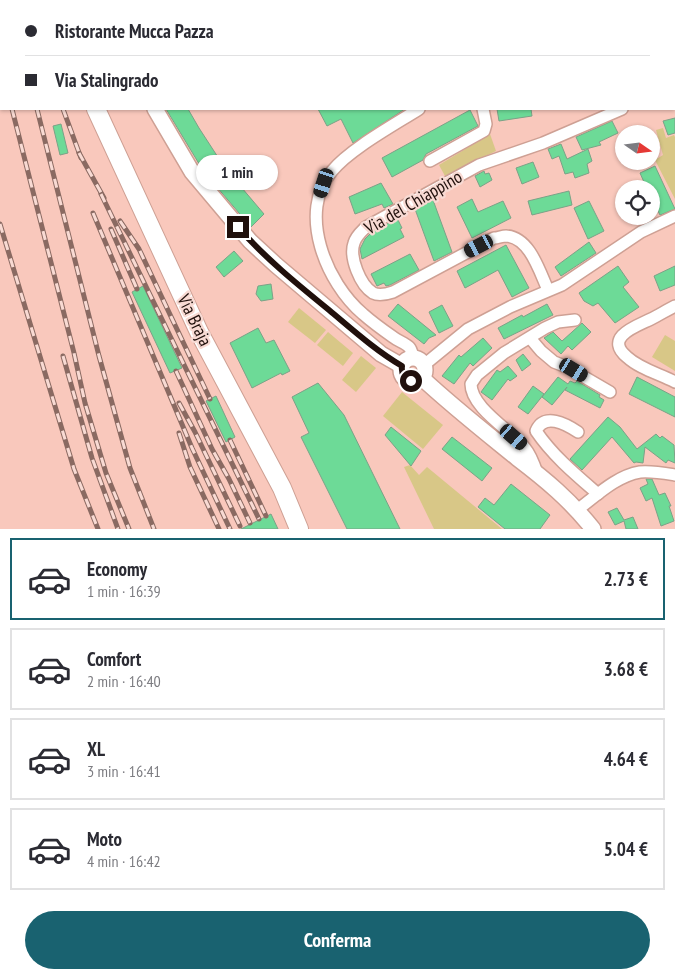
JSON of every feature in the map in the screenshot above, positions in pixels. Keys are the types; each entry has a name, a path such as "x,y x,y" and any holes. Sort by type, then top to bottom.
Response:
{"main road":[{"name":"Via Braja","path":"96,110 199,332 282,488 299,529"}],"street":[{"path":"156,110 192,172 250,241 381,354 415,367 554,486 578,510 592,529"},
{"path":"415,367 411,350 407,345 393,337 362,313 338,286 323,255 318,238 317,218 319,196 331,171 355,151 416,110"},
{"path":"430,160 484,131 486,124 483,110"},
{"name":"Via del Chiappino","path":"548,290 528,248 518,240 507,236 494,238 393,292 378,295 373,293 360,277 354,263 352,248 358,234 366,227 479,165 543,143 620,110"},
{"path":"415,367 468,329 510,307 562,284 641,232 675,216"},
{"path":"675,306 628,329 621,338 619,345 620,350 627,358 675,382"},
{"path":"537,473 526,449 477,400 471,389 473,379 504,353 552,324 575,320"},
{"path":"530,338 554,362 568,367 610,392"},
{"path":"578,432 564,423 553,421 540,425 536,432 556,456 598,494"},
{"path":"578,510 614,483 634,474 654,472 675,475"}],"shaded area":[{"path":"663,128 666,138 674,135 675,137 675,199 660,170 660,157 663,155 660,144 660,129"},
{"path":"490,134 496,151 445,176 439,165"},
{"path":"299,308 326,330 315,343 288,322"},
{"path":"328,332 353,353 343,366 317,345"},
{"path":"665,335 675,341 675,371 652,357"},
{"path":"361,356 376,368 356,392 342,380"},
{"path":"402,392 443,425 423,449 383,416"},
{"path":"410,465 419,475 427,467 502,529 434,529 404,467"}],"building":[{"path":"167,110 189,110 225,168 264,214 251,227 204,172"},
{"path":"319,110 403,110 353,143 341,119 327,126"},
{"path":"470,110 478,126 426,154 423,160 392,177 382,158"},
{"path":"497,110 531,110 532,116 499,121"},
{"path":"675,118 675,133 668,135 663,121"},
{"path":"612,121 615,127 615,134 599,142 601,145 582,150 576,137"},
{"path":"61,124 68,153 60,155 53,126"},
{"path":"561,144 567,159 588,149 592,161 587,164 589,173 575,178 573,172 565,174 559,156 552,159 548,149"},
{"path":"533,162 539,177 522,184 516,168"},
{"path":"646,170 657,170 675,209 660,215 660,180 643,180 640,173"},
{"path":"484,171 485,174 489,173 492,180 480,187 475,176"},
{"path":"381,183 393,204 384,208 382,204 355,214 349,197"},
{"path":"569,191 572,205 532,215 528,201"},
{"path":"472,199 478,212 503,201 511,218 472,238 457,207"},
{"path":"433,200 452,252 434,261 415,209"},
{"path":"589,201 604,231 588,239 574,208"},
{"path":"397,218 404,237 362,259 360,249 365,239 371,233"},
{"path":"589,242 596,253 561,276 555,267"},
{"path":"506,245 529,288 512,297 498,270 465,288 457,271"},
{"path":"234,251 243,261 224,277 216,267"},
{"path":"410,254 419,270 390,285 386,286 384,283 377,286 371,274"},
{"path":"618,266 629,282 623,287 639,307 615,323 598,303 593,306 584,301 579,293"},
{"path":"675,266 675,285 660,291 654,276"},
{"path":"271,284 273,299 261,301 256,294 258,286"},
{"path":"143,286 182,368 170,373 132,292"},
{"path":"398,304 436,335 429,338 424,344 388,316"},
{"path":"547,304 553,315 504,339 498,328"},
{"path":"442,305 453,326 439,333 429,312"},
{"path":"582,323 591,332 572,350 568,346 561,354 544,338 553,332 562,341"},
{"path":"258,328 266,343 274,340 290,371 282,375 281,373 252,388 230,343"},
{"path":"483,338 492,348 473,366 470,363 454,384 442,376 459,355 461,357"},
{"path":"523,354 531,364 522,371 516,360"},
{"path":"508,366 517,376 510,381 508,379 492,400 481,392 497,370 500,372"},
{"path":"558,377 568,384 570,381 575,383 577,381 600,395 599,397 604,400 600,408 565,390 567,387 552,405 542,397"},
{"path":"637,377 675,397 675,417 629,394"},
{"path":"318,383 344,415 400,529 347,529 301,437 309,433 292,397"},
{"path":"533,386 544,394 528,414 518,407"},
{"path":"216,396 235,437 226,442 206,401"},
{"path":"608,417 620,427 637,449 656,434 660,438 662,436 674,445 675,463 668,460 666,463 645,447 643,463 634,463 612,437 582,470 570,459"},
{"path":"391,427 421,451 411,466 385,435"},
{"path":"452,437 492,468 482,481 442,449"},
{"path":"646,479 652,479 659,495 665,493 671,506 669,506 674,521 661,526 652,498 646,501 640,488 648,484"},
{"path":"511,484 550,515 540,529 505,529 478,507 485,498 494,505"},
{"path":"617,508 624,520 633,517 638,529 626,529 624,521 615,525 608,512"},
{"path":"271,514 278,529 241,529"}],"railway":[{"path":"12,110 85,403 106,473 129,529"},
{"path":"37,110 99,356 130,468 154,529"},
{"path":"63,110 81,158"},
{"path":"79,153 104,198"},
{"path":"101,194 259,519"},
{"path":"93,213 192,448 230,529"},
{"path":"120,221 139,249 210,399"},
{"path":"0,224 74,469 98,529"},
{"path":"111,229 137,289"},
{"path":"63,356 92,458 118,529"},
{"path":"176,371 212,449 250,523"},
{"path":"179,403 240,526"},
{"path":"179,433 190,467 219,529"},
{"path":"230,440 266,516"}],"route":[{"path":"238,227 250,241 320,303 381,354 402,366 402,374 407,380 411,381"}]}
